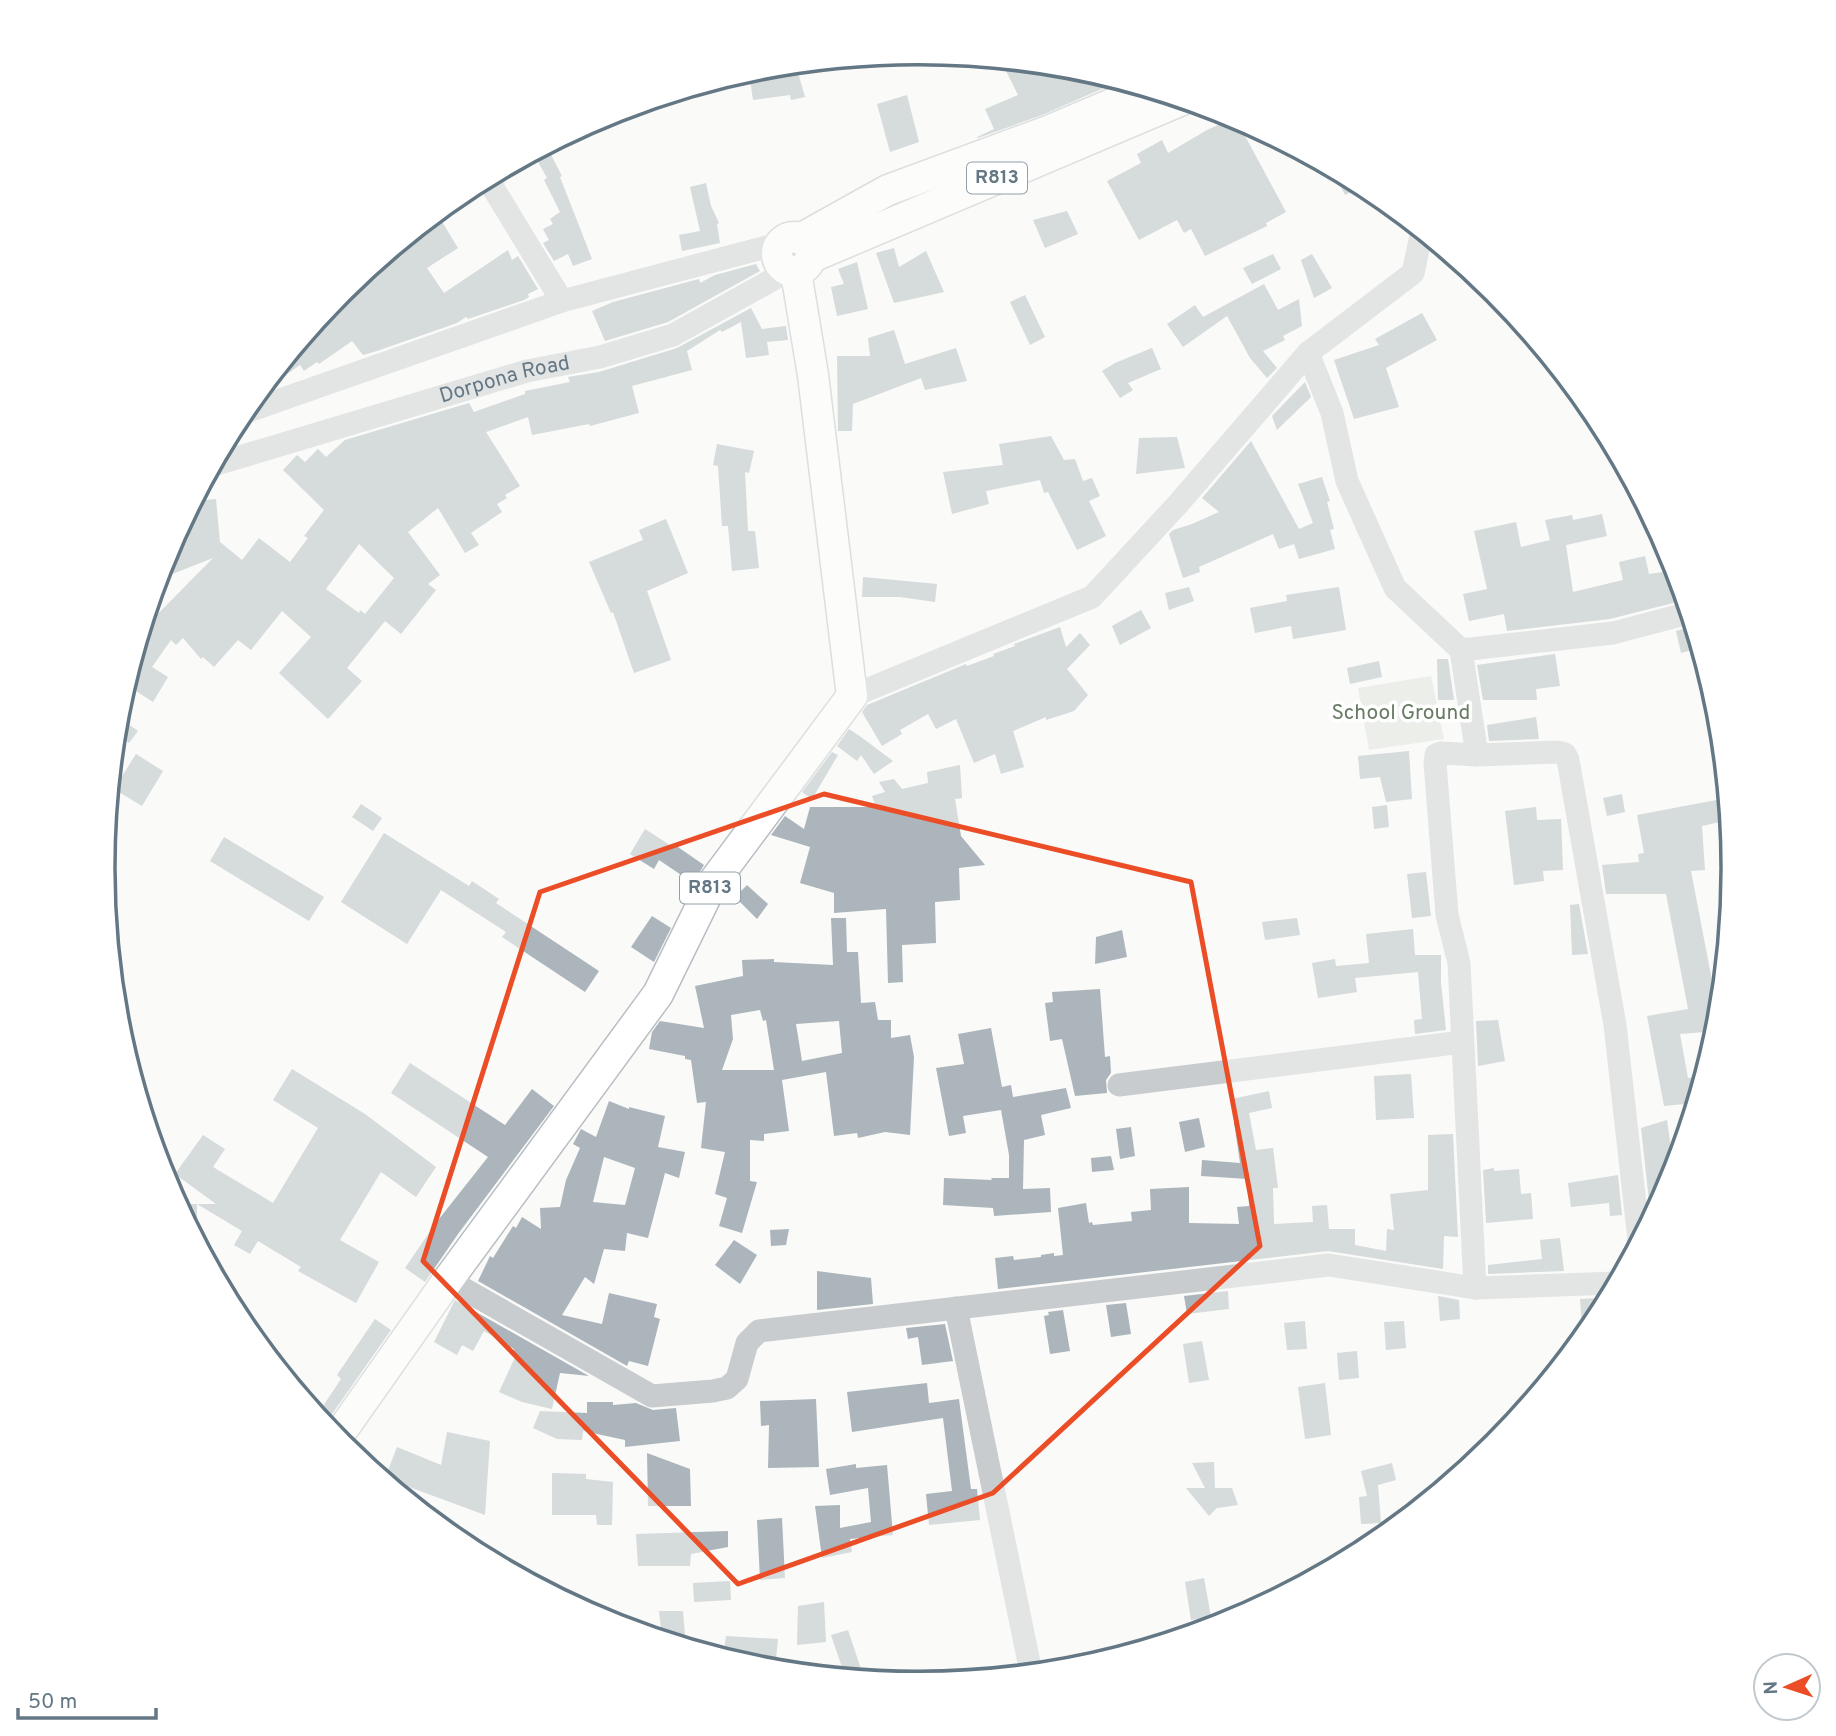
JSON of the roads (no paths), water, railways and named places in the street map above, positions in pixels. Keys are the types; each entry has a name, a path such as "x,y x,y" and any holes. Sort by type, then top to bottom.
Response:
{"main road":[{"name":"Dorpona Road","path":"795,257 888,190 1048,131 1134,94"},
{"name":"Dorpona Road","path":"795,257 1170,105"},
{"path":"795,257 813,375 852,696"},
{"name":"R813","path":"343,1428 658,994 712,884 852,696"}],"street":[{"path":"492,187 562,301"},
{"path":"852,696 1093,597 1178,504 1308,353 1413,273 1420,241"},
{"name":"Dorpona Road","path":"261,407 562,301 795,257"},
{"name":"Dorpona Road","path":"225,462 527,371 600,357 673,335 795,257"},
{"path":"1308,353 1332,413 1347,481 1395,588 1461,650 1477,755"},
{"path":"1461,650 1613,633 1681,615"},
{"path":"1475,1288 1459,963 1447,915 1435,763 1436,755 1441,753 1477,755 1558,752 1565,754 1568,760 1615,1025 1637,1224"},
{"path":"1119,1085 1462,1042"},
{"path":"448,1280 652,1396 727,1388 737,1379 747,1343 759,1331 1329,1265 1475,1288 1605,1283"},
{"path":"956,1308 1029,1663"}],"park label":[{"name":"School Ground","path":"1401,713"}]}
